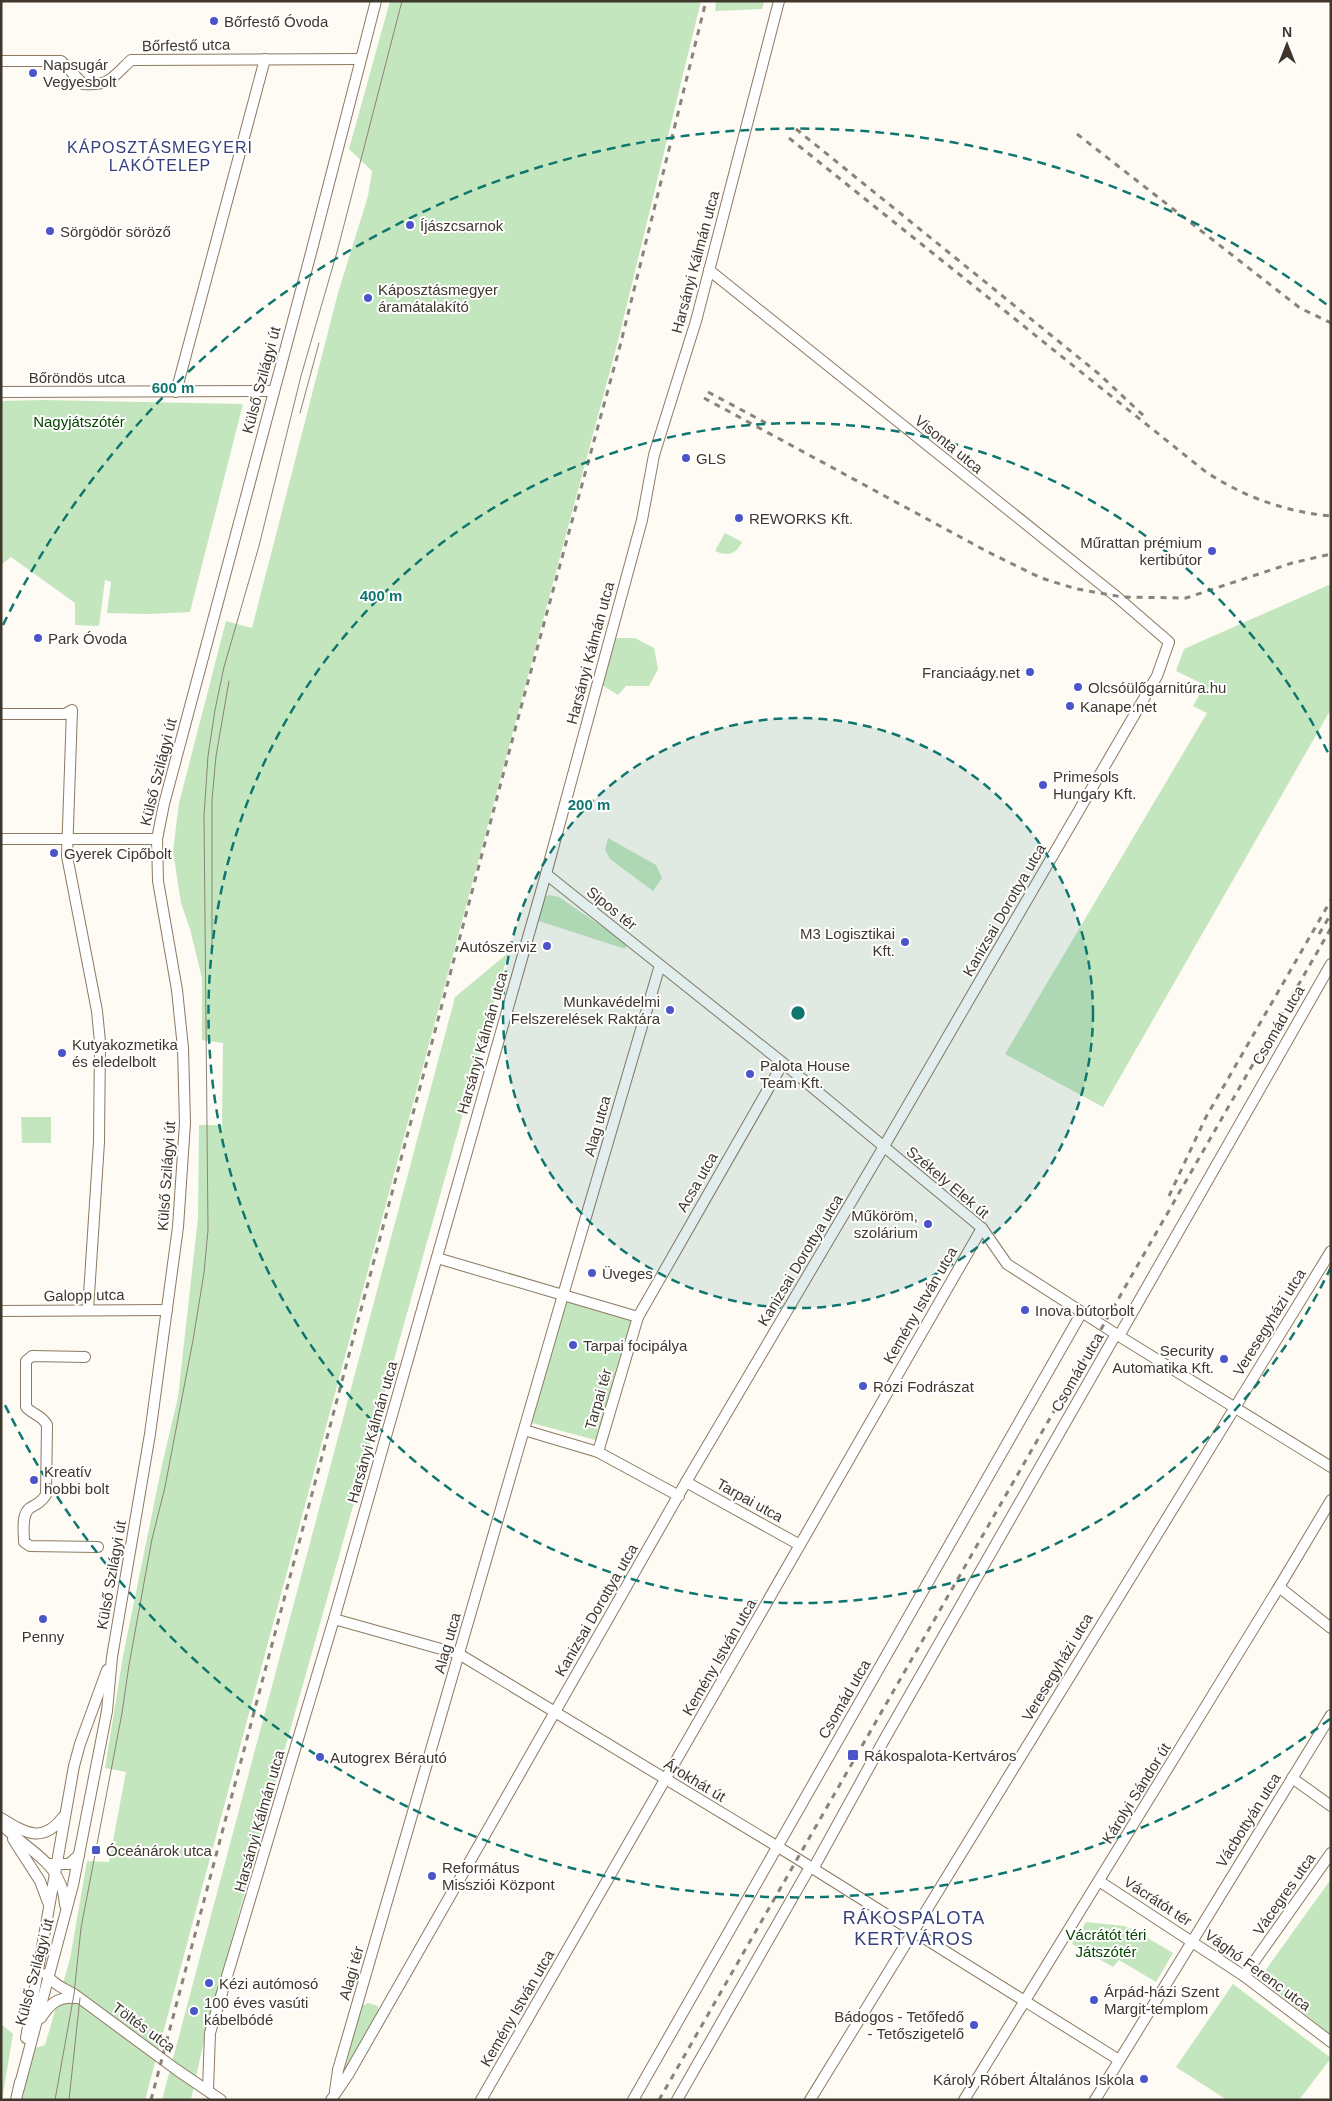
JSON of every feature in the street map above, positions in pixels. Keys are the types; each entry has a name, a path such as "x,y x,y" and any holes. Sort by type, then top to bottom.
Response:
{"street":[{"name":"Külső Szilágyi út","path":"16,2100 66,1916 107,1711 112,1657 150,1434 181,1201 185,1123 181,1021 158,881 157,839 164,804 376,1"},
{"name":"Harsányi Kálmán utca","path":"208,2089 210,2032 334,1619 546,874 642,520 654,455 709,270 778,1"},
{"path":"176,392 265,59"},
{"name":"Bőrfestő utca","path":"1,61 61,61 83,84 94,85 106,84 131,60 360,60"},
{"name":"Visonta utca","path":"709,270 1115,596 1168,642"},
{"name":"Bőröndös utca","path":"1,392 273,392"},
{"name":"Kanizsai Dorottya utca","path":"453,1891 686,1482 883,1148 1156,676 1168,642"},
{"path":"1,714 65,714 72,710 67,856 97,1011 100,1042 99,1142 88,1310"},
{"path":"1,839 157,839"},
{"name":"Sipos tér","path":"546,874 660,965"},
{"name":"Csomád utca","path":"677,2100 1331,964"},
{"name":"Székely Elek út","path":"660,965 783,1063 883,1148 982,1228 1007,1264 1117,1335 1331,1467"},
{"name":"Alag utca","path":"563,1295 660,965"},
{"name":"Acsa utca","path":"638,1317 783,1063"},
{"name":"Kemény István utca","path":"481,2100 982,1228"},
{"name":"Veresegyházi utca","path":"810,2100 1331,1251"},
{"path":"437,1258 638,1317"},
{"path":"524,1430 563,1295"},
{"name":"Galopp utca","path":"1,1311 167,1310"},
{"name":"Csomád utca","path":"633,2100 1082,1312"},
{"name":"Tarpai tér","path":"524,1430 598,1452 638,1317"},
{"path":"85,1357 32,1356 26,1361 26,1407 30,1412 44,1419 47,1425 46,1495 41,1502 28,1509 24,1515 24,1542 30,1546 98,1547"},
{"name":"Alag utca","path":"398,1864 524,1430"},
{"path":"598,1452 678,1496"},
{"name":"Tarpai utca","path":"686,1482 800,1545"},
{"name":"Károlyi Sándor út","path":"964,2100 1331,1500"},
{"path":"1279,1587 1331,1628"},
{"name":"Árokhát út","path":"334,1619 459,1654 778,1846 1026,2001"},
{"name":"Külső Szilágyi út","path":"19,2088 49,1907 53,1867 80,1744 112,1657"},
{"name":"Vácbottyán utca","path":"1192,1940 1331,1716"},
{"path":"1292,1778 1331,1806"},
{"path":"1,1818 29,1833 40,1834 52,1830 65,1814"},
{"path":"4,1827 53,1867 64,1892 66,1916"},
{"path":"4,1827 40,1881 49,1907"},
{"path":"53,1867 70,1864 79,1854"},
{"name":"Vácegres utca","path":"1244,1976 1331,1854"},
{"name":"Alagi tér","path":"333,2096 338,2070 398,1864"},
{"name":"Vácrátót tér","path":"1095,2100 1192,1940 1099,1881"},
{"name":"Alagi tér","path":"333,2096 348,2074 453,1891"},
{"name":"Vághó Ferenc utca","path":"1192,1940 1244,1976 1331,2042"},
{"path":"42,1951 45,1973 49,1978"},
{"path":"53,1961 61,1982 77,1996"},
{"name":"Töltés utca","path":"49,1978 77,1996 221,2100"},
{"path":"33,2032 45,2011 56,2000 77,1996"},
{"path":"1026,2001 1119,2060"}],"green space":[{"path":"390,1 701,1 617,345 145,2100 22,2100 29,2062 35,2048 45,2045 70,1959 87,1861 109,1862 126,1772 105,1768 123,1656 162,1465 178,1397 198,1218 199,1125 222,1125 223,1043 202,1040 202,978 190,929 181,903 173,851 179,803 226,621 252,628 338,293 368,196 372,171 349,149"},
{"path":"716,1 764,1 762,9 715,11"},
{"name":"Nagyjátszótér","path":"43,400 243,404 190,612 149,614 107,613 111,582 105,580 99,626 75,625 75,603 11,557 1,565 1,401"},
{"path":"725,533 742,542 734,552 728,554 715,551"},
{"path":"1331,584 1331,709 1103,1107 1005,1054 1207,713 1193,706 1205,685 1176,671 1184,649"},
{"path":"613,638 635,638 654,648 658,669 649,686 626,686 618,695 602,685"},
{"path":"608,838 656,865 662,878 653,891 610,859 605,850"},
{"path":"549,895 559,897 627,944 625,949 536,920 542,898"},
{"path":"508,953 207,2027 191,2100 162,2100 455,997"},
{"path":"21,1117 51,1117 51,1143 22,1143"},
{"path":"565,1300 632,1318 599,1441 532,1423"},
{"path":"1331,1879 1331,2035 1260,1978"},
{"name":"Vácrátót téri Játszótér","path":"1086,1922 1124,1926 1173,1953 1156,1982 1119,1960 1113,1967 1072,1944"},
{"path":"1233,1984 1331,2058 1299,2100 1227,2100 1176,2067"},
{"path":"368,2003 378,2006 378,2012 355,2056 345,2069 361,2006"},
{"path":"1,2024 13,2034 2,2100 1,2100"}],"tram line":[{"path":"55,2100 74,1994 81,1928 122,1713 152,1539 165,1487 204,1273 208,1230 204,816 208,756 215,710 224,667 259,546 301,376 337,252 402,1"},
{"path":"300,413 319,343"},
{"path":"212,955 212,800 216,756 229,681"},
{"path":"69,2100 80,1998"}],"railway":[{"path":"151,2100 520,711 620,346 706,1"},
{"path":"796,129 1099,374 1145,417"},
{"path":"1077,134 1300,308 1331,323"},
{"path":"789,138 1206,472 1235,489 1266,502 1298,511 1331,516"},
{"path":"708,392 766,423"},
{"path":"704,398 988,552 1041,578 1077,589 1122,597 1186,598 1292,563 1331,554"},
{"path":"1169,1196 1206,1117 1331,900"},
{"path":"1319,934 1331,914"},
{"path":"659,2100 1331,928"}],"place":[{"name":"Bőrfestő Óvoda","path":"214,21"},
{"name":"Napsugár Vegyesbolt","path":"33,73"},
{"name":"Íjászcsarnok","path":"410,225"},
{"name":"Sörgödör söröző","path":"50,231"},
{"name":"Káposztásmegyer áramátalakító","path":"368,298"},
{"name":"GLS","path":"686,458"},
{"name":"REWORKS Kft.","path":"739,518"},
{"name":"Műrattan prémium kertibútor","path":"1212,551"},
{"name":"Park Óvoda","path":"38,638"},
{"name":"Franciaágy.net","path":"1030,672"},
{"name":"Olcsóülőgarnitúra.hu","path":"1078,687"},
{"name":"Kanape.net","path":"1070,706"},
{"name":"Primesols Hungary Kft.","path":"1043,785"},
{"name":"Gyerek Cipőbolt","path":"54,853"},
{"name":"M3 Logisztikai Kft.","path":"905,942"},
{"name":"Autószerviz","path":"547,946"},
{"name":"Munkavédelmi Felszerelések Raktára","path":"670,1010"},
{"name":"Kutyakozmetika és eledelbolt","path":"62,1053"},
{"name":"Palota House Team Kft.","path":"750,1074"},
{"name":"Műköröm, szolárium","path":"928,1224"},
{"name":"Üveges","path":"592,1273"},
{"name":"Inova bútorbolt","path":"1025,1310"},
{"name":"Tarpai focipálya","path":"573,1345"},
{"name":"Security Automatika Kft.","path":"1224,1359"},
{"name":"Rozi Fodrászat","path":"863,1386"},
{"name":"Kreatív hobbi bolt","path":"34,1480"},
{"name":"Penny","path":"43,1619"},
{"name":"Rákospalota-Kertváros","path":"853,1755"},
{"name":"Autogrex Bérautó","path":"320,1757"},
{"name":"Óceánárok utca","path":"96,1850"},
{"name":"Református Missziói Központ","path":"432,1876"},
{"name":"Kézi autómosó","path":"209,1983"},
{"name":"Árpád-házi Szent Margit-templom","path":"1094,2000"},
{"name":"100 éves vasúti kábelbódé","path":"194,2011"},
{"name":"Bádogos - Tetőfedő - Tetőszigetelő","path":"974,2025"},
{"name":"Károly Róbert Általános Iskola","path":"1144,2079"}],"district":[{"name":"KÁPOSZTÁSMEGYERI LAKÓTELEP","path":"160,156"},
{"name":"RÁKOSPALOTA KERTVÁROS","path":"914,1928"}]}
